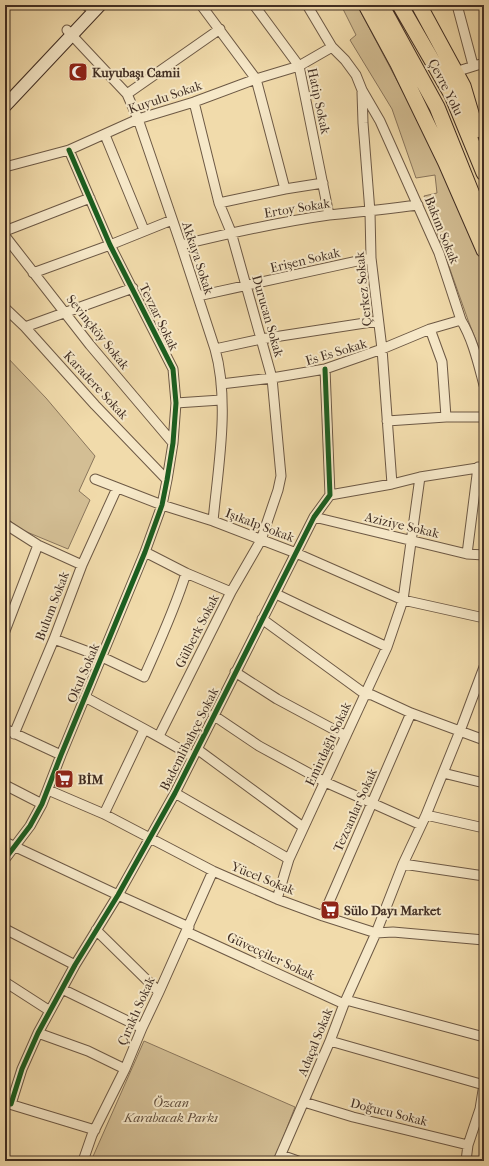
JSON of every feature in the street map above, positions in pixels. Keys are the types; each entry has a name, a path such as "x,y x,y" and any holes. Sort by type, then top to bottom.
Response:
{"highway":[{"path":"366,5 398,64 446,163 484,250"},
{"path":"381,5 436,107 484,224"},
{"name":"Çevre Yolu","path":"400,5 452,95 484,173"},
{"path":"419,5 478,119 484,156"}],"main road":[{"path":"5,106 92,6"},
{"path":"5,96 69,32"}],"street":[{"path":"201,5 256,78 285,189"},
{"name":"Hatip Sokak","path":"254,5 299,66 329,215"},
{"name":"Bakım Sokak","path":"307,5 332,47 345,60 356,75 362,90 380,121 438,253 461,320 478,361 484,385"},
{"path":"457,5 473,65"},
{"path":"127,94 220,30"},
{"name":"Akkaya Sokak","path":"69,32 127,94 138,119 181,244 218,360 221,384 221,444 213,521"},
{"name":"Kuyulu Sokak","path":"5,167 68,150 138,119 194,102 256,78 299,66 332,47"},
{"path":"455,72 484,62"},
{"name":"Çerkez Sokak","path":"362,90 370,212 371,258 382,349 392,484"},
{"name":"Durucan Sokak","path":"194,102 219,203 230,232 272,378 281,476 278,490 261,540"},
{"path":"104,135 144,230"},
{"name":"Tevzar Sokak","path":"68,150 110,245 173,369 176,402 173,443 162,505"},
{"path":"219,203 285,189 323,183"},
{"path":"5,231 90,198"},
{"name":"Ertoy Sokak","path":"181,244 230,232 329,215 370,212 418,205"},
{"path":"33,273 110,245 172,220"},
{"name":"Sevinçköy Sokak","path":"5,236 90,345 173,443"},
{"name":"Erişen Sokak","path":"198,296 371,258"},
{"path":"25,327 133,288"},
{"name":"Karadere Sokak","path":"5,308 25,327 95,405 167,480"},
{"name":"Es Es Sokak","path":"221,384 272,378 326,369 382,349 430,329 461,320"},
{"path":"215,350 261,338 378,321"},
{"path":"430,329 442,362 446,417"},
{"path":"326,369 330,495 392,484 420,476 481,467 467,554"},
{"path":"176,402 221,400"},
{"path":"387,421 484,416"},
{"name":"Emirdağlı Sokak","path":"277,899 303,827 387,647 403,600 420,476"},
{"name":"Işıkalp Sokak","path":"95,479 162,505 213,521 296,553 403,600 484,618"},
{"name":"Bulum Sokak","path":"14,734 54,639 82,565 117,488"},
{"name":"Bademlibahçe Sokak","path":"8,1103 38,1033 75,965 118,895 175,793 314,517 330,495"},
{"name":"Okul Sokak","path":"5,859 30,826 42,804 145,552 162,505"},
{"name":"Aziziye Sokak","path":"314,517 467,554 484,555"},
{"path":"5,524 38,545 82,565"},
{"name":"Gülberk Sokak","path":"159,736 231,592 261,540"},
{"path":"5,631 38,545"},
{"path":"145,552 186,573 231,592"},
{"path":"54,639 144,677 169,622 180,594 186,573"},
{"path":"276,594 387,647"},
{"path":"262,619 365,694 372,695 411,713 484,740"},
{"name":"Adaçal Sokak","path":"280,1158 345,1002 376,933 403,864 426,815 484,668"},
{"path":"235,672 277,699 346,736"},
{"path":"85,697 144,730 195,753 303,827"},
{"name":"Tezcanlar Sokak","path":"323,916 373,804 411,713"},
{"path":"213,715 259,746 325,782 421,824"},
{"path":"5,729 61,755"},
{"path":"104,814 144,730"},
{"path":"443,773 484,783"},
{"path":"5,785 42,804"},
{"name":"Yücel Sokak","path":"48,790 104,814 213,872 277,899 323,916 376,933 394,932 484,940"},
{"path":"175,793 290,860"},
{"path":"426,815 484,828"},
{"name":"Güvecçiler Sokak","path":"5,842 345,1002 484,1037"},
{"path":"403,864 484,876"},
{"name":"Çıraklı Sokak","path":"83,1161 95,1130 125,1069 142,1028 213,872"},
{"path":"5,929 75,965"},
{"path":"96,930 159,992"},
{"path":"5,982 50,1011"},
{"path":"62,989 142,1028"},
{"path":"38,1033 88,1051 125,1069"},
{"path":"330,1041 484,1084 482,1109 468,1145 466,1161"},
{"name":"Doğucu Sokak","path":"304,1102 353,1117 468,1145"},
{"path":"8,1103 95,1130"},
{"path":"280,1158 298,1161"}],"green space":[{"path":"341,5 357,5 420,124 484,263 484,361 424,196 437,193 435,175 416,178 392,109 350,40 356,35"},
{"path":"5,355 46,398 95,456 79,491 90,500 68,549 22,530 5,517"},
{"name":"Özcan Karabacak Parkı","path":"144,1041 295,1107 274,1161 91,1161"}],"cycle path":[{"path":"5,859 30,826 42,804 145,552 162,505 173,443 176,403 173,369 110,245 69,150"},
{"path":"11,1104 22,1069 38,1033 75,965 118,895 175,793 314,517 330,495 325,369"}],"place":[{"name":"Kuyubaşı Camii","path":"78,72"},
{"name":"BİM","path":"64,779"},
{"name":"Sülo Dayı Market","path":"330,910"}]}
